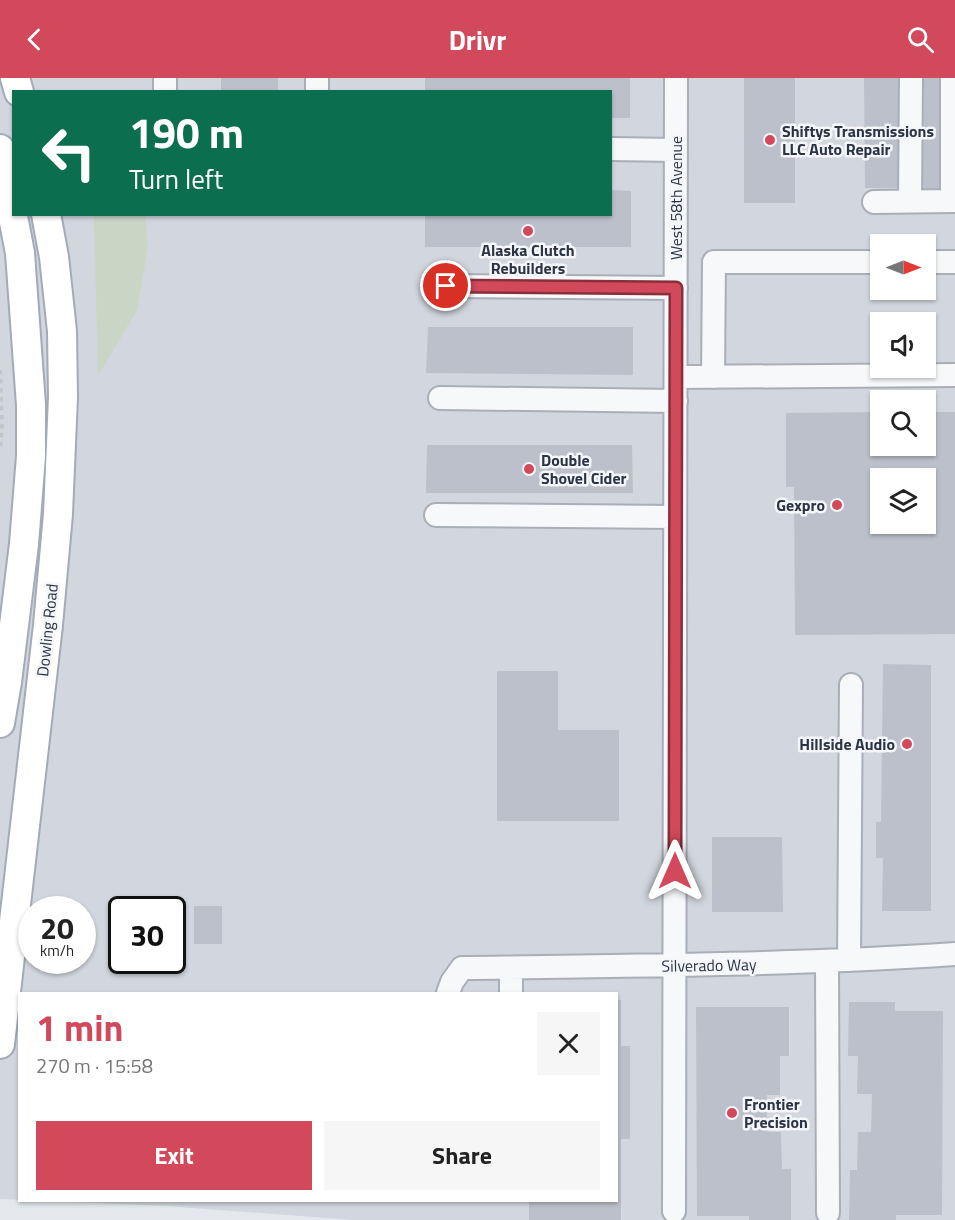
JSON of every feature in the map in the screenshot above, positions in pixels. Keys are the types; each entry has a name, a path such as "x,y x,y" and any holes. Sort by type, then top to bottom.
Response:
{"main road":[{"name":"Dowling Road","path":"0,149 12,211"},
{"name":"Dowling Road","path":"0,723 24,544 31,456 31,405 20,253 13,216"},
{"name":"Dowling Road","path":"0,1044 46,648 58,514 63,397 62,331 54,257 46,216"}],"street":[{"name":"West 58th Avenue","path":"674,1211 676,78"},
{"path":"910,201 912,78"},
{"path":"874,202 953,201 952,78"},
{"path":"612,149 676,150"},
{"path":"713,377 714,262 870,262"},
{"path":"936,262 955,262"},
{"path":"446,286 676,288"},
{"path":"676,377 955,375"},
{"path":"440,398 676,401"},
{"path":"436,515 675,517"},
{"path":"828,1213 851,685"},
{"name":"Silverado Way","path":"448,992 462,968 675,966 838,961 955,954"},
{"path":"511,968 511,992"}],"path":[{"path":"0,370 2,426 0,451"}],"shaded area":[{"path":"0,78 955,78 955,1220 353,1220 167,1206 72,1202 618,1202 618,992 18,992 18,1200 0,1199"}],"green space":[{"path":"94,216 145,216 148,246 137,310 98,376"}],"building":[{"path":"221,78 278,78 278,90 221,90"},
{"path":"425,78 630,78 630,118 612,118 612,90 425,90"},
{"name":"Shiftys Transmissions LLC Auto Repair","path":"744,78 795,78 795,203 744,203"},
{"path":"864,78 906,78 906,188 865,188"},
{"path":"923,78 945,78 945,191 923,191"},
{"name":"Alaska Clutch Rebuilders","path":"612,190 631,191 631,247 425,247 425,216 612,216"},
{"path":"428,327 633,327 633,375 426,373"},
{"name":"Gexpro","path":"870,412 870,456 936,456 936,412 955,412 955,634 795,635 794,487 786,487 786,413"},
{"name":"Double Shovel Cider","path":"427,445 632,445 633,493 426,493"},
{"name":"Hillside Audio","path":"883,664 931,665 931,911 882,911 883,858 876,858 876,822 881,822"},
{"path":"497,671 558,671 558,730 619,730 619,821 497,821"},
{"path":"712,837 782,837 783,912 712,912"},
{"path":"194,906 222,906 222,944 194,944"},
{"path":"618,1000 621,1000 621,1046 630,1046 630,1139 621,1139 621,1220 529,1220 529,1202 618,1202"},
{"path":"849,1002 895,1002 895,1011 943,1011 942,1215 896,1215 896,1220 849,1220 850,1170 857,1170 858,1132 871,1132 872,1094 857,1094 858,1056 848,1056"},
{"name":"Frontier Precision","path":"696,1007 789,1007 789,1056 780,1056 780,1095 767,1095 767,1132 781,1132 782,1169 791,1169 791,1220 749,1220 749,1216 697,1216"}],"place":[{"name":"Shiftys Transmissions LLC Auto Repair","path":"770,140"},
{"name":"Alaska Clutch Rebuilders","path":"528,231"},
{"name":"Double Shovel Cider","path":"529,469"},
{"name":"Gexpro","path":"837,505"},
{"name":"Hillside Audio","path":"907,744"},
{"name":"Frontier Precision","path":"732,1113"}],"route":[{"path":"446,286 676,288 675,871"}]}
